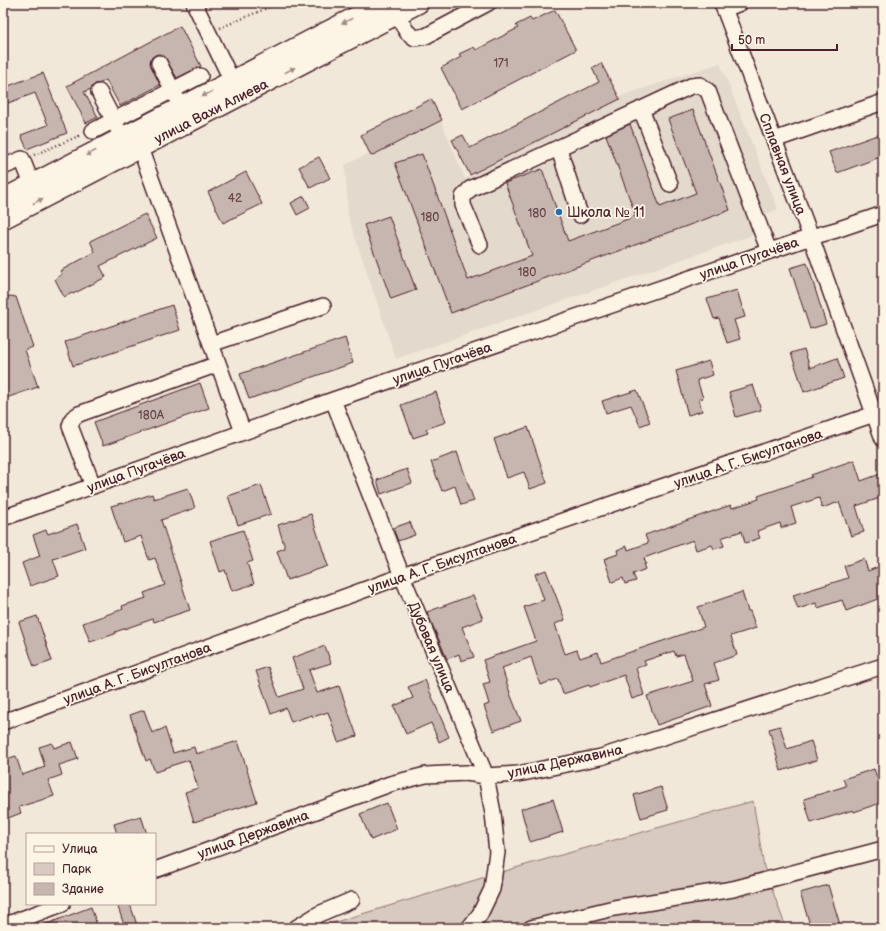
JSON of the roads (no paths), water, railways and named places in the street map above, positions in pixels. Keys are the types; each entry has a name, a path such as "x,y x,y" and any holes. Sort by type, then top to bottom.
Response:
{"main road":[{"name":"улица Вахи Алиева","path":"3,199 122,137 177,99 232,81 382,3"},
{"name":"улица Вахи Алиева","path":"3,219 419,3"}],"street":[{"path":"194,3 232,81"},
{"path":"397,15 407,32 415,38 426,36 488,3"},
{"path":"723,6 740,3"},
{"name":"Сплавная улица","path":"723,6 879,413 883,439"},
{"path":"159,63 177,99"},
{"path":"93,131 113,120 177,99 200,76"},
{"path":"480,245 463,205 463,197 470,189 691,86 700,85 708,91 769,251"},
{"path":"99,92 122,137"},
{"path":"774,140 883,102"},
{"path":"642,109 670,184"},
{"path":"140,148 243,432"},
{"path":"558,149 580,215"},
{"path":"3,167 22,159 32,184"},
{"name":"улица Пугачёва","path":"3,518 333,400 769,251 883,214"},
{"path":"211,344 323,306"},
{"path":"93,486 70,426 74,418 79,414 218,364"},
{"name":"Дубовая улица","path":"333,400 402,576 486,776 493,813 497,852 492,889 480,914 469,928"},
{"name":"улица А. Г. Бисултанова","path":"3,722 402,576 879,413"},
{"name":"улица Державина","path":"156,870 390,784 426,775 466,773 486,776 518,774 601,756 883,666"},
{"path":"531,928 614,908 733,889 883,849"},
{"path":"296,928 319,914 352,900"},
{"path":"3,926 59,905"}],"place":[{"name":"Школа № 11","path":"559,212"}]}
